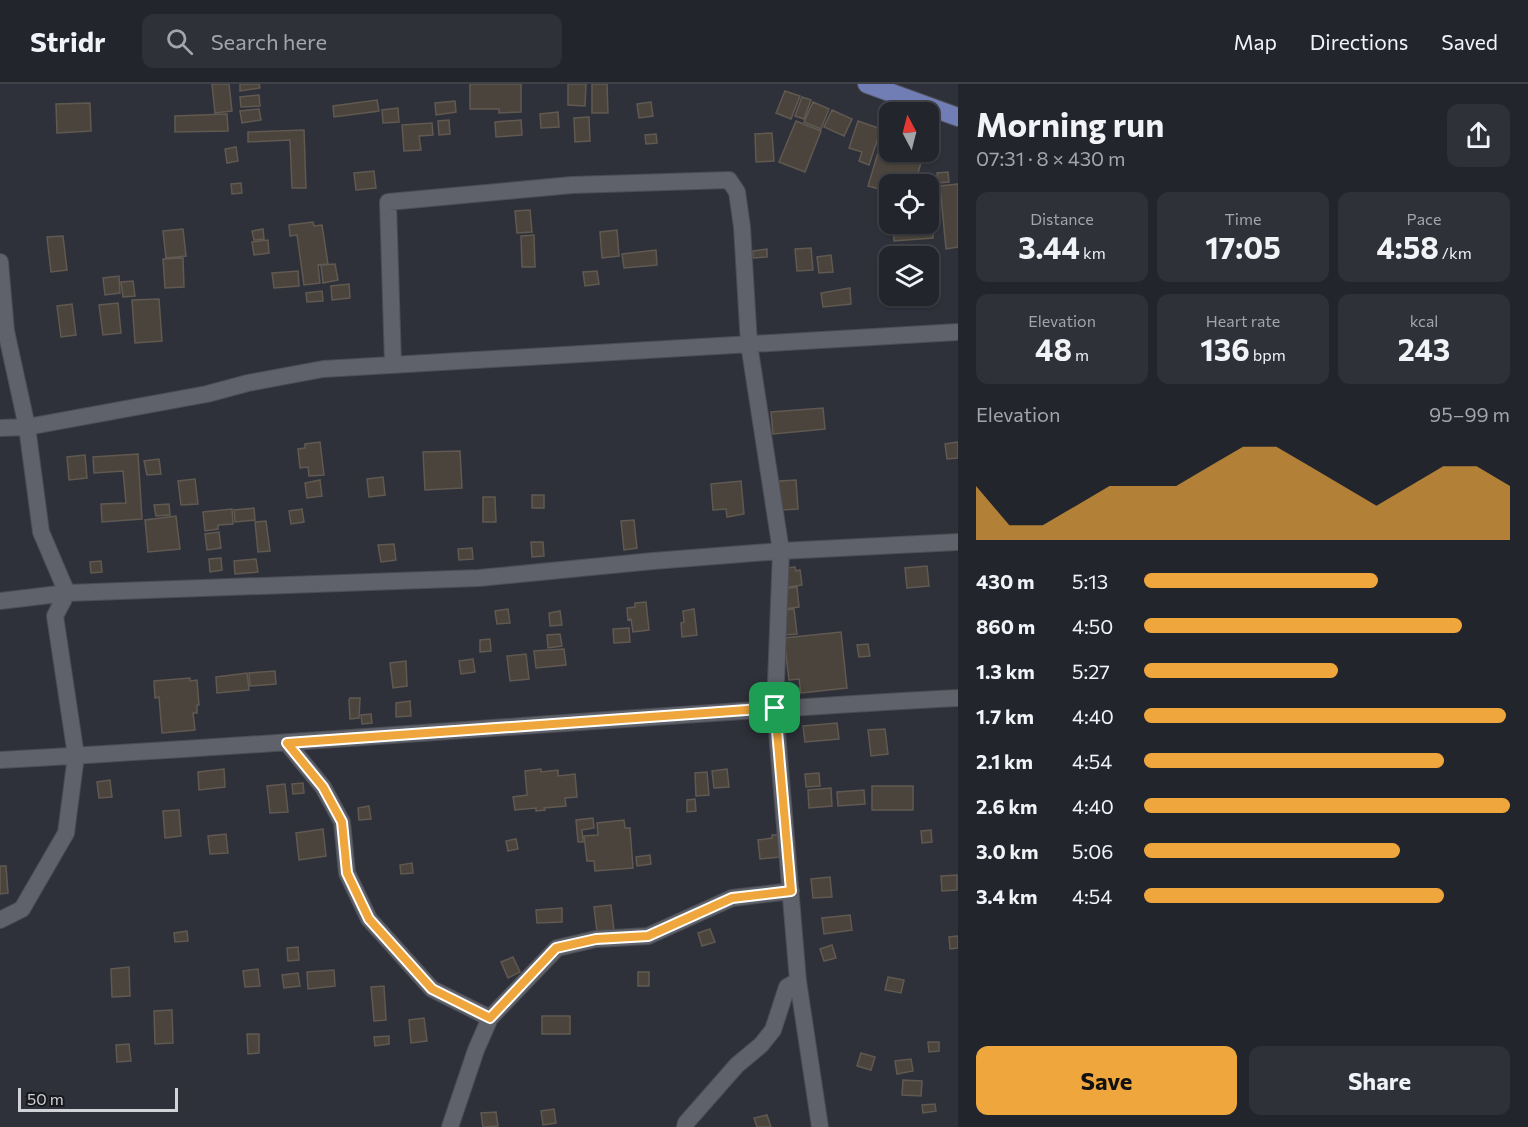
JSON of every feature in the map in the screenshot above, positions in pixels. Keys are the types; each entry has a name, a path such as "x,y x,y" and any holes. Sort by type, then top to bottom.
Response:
{"main road":[{"path":"867,84 958,117"}],"street":[{"path":"393,364 388,202 572,185 729,180 738,192 749,344 782,551 775,708 798,981 820,1127"},
{"path":"0,262 6,331 27,427 40,532 67,593"},
{"path":"0,428 27,427 207,394 248,383 323,369 958,332"},
{"path":"0,601 67,593 479,578 782,551 958,542"},
{"path":"0,920 22,909 66,833 76,756 56,615 67,593"},
{"path":"0,760 287,743 775,708 958,698"},
{"path":"287,743 323,787 342,822 347,873 369,919 432,989 490,1018"},
{"path":"450,1127 476,1050 490,1018 556,948 596,939 648,936 732,898 791,891"},
{"path":"685,1127 686,1123 737,1065 761,1045 773,1030 787,987 798,981"}],"building":[{"path":"212,84 229,84 232,111 215,113"},
{"path":"240,84 259,84 260,88 240,91"},
{"path":"470,84 521,84 521,112 499,113 499,109 470,109"},
{"path":"568,84 586,84 585,106 568,105"},
{"path":"592,84 607,84 608,113 592,113"},
{"path":"785,91 800,96 791,119 776,113"},
{"path":"259,95 260,106 241,107 240,97"},
{"path":"802,97 811,100 804,119 795,116"},
{"path":"377,100 379,111 334,117 333,106"},
{"path":"455,101 456,112 436,115 435,103"},
{"path":"651,102 653,116 639,118 637,104"},
{"path":"813,102 829,109 821,129 804,122"},
{"path":"90,103 91,131 57,133 56,104"},
{"path":"398,108 399,122 383,123 382,110"},
{"path":"259,109 261,120 242,123 240,111"},
{"path":"832,110 852,119 844,136 824,127"},
{"path":"558,112 559,127 541,128 540,114"},
{"path":"227,114 228,131 175,132 175,116"},
{"path":"589,117 590,141 575,142 574,118"},
{"path":"449,120 450,134 439,135 438,121"},
{"path":"521,120 522,135 496,137 495,122"},
{"path":"796,121 821,131 805,172 779,162"},
{"path":"858,121 879,128 869,165 859,161 862,152 849,148"},
{"path":"432,123 433,135 419,136 421,150 404,151 402,125"},
{"path":"304,130 306,188 292,188 290,140 248,142 248,132"},
{"path":"772,133 774,161 756,162 755,134"},
{"path":"656,134 657,143 646,144 645,135"},
{"path":"236,147 238,161 227,163 225,149"},
{"path":"879,150 879,162 921,162 918,174 879,174 879,189 868,186"},
{"path":"374,171 376,188 356,190 354,173"},
{"path":"948,172 949,182 939,183 937,173"},
{"path":"241,183 242,193 232,194 231,184"},
{"path":"958,184 958,247 946,249 940,186"},
{"path":"530,210 532,232 517,233 515,211"},
{"path":"313,222 314,226 322,225 328,264 318,265 320,283 304,285 297,235 290,236 289,225"},
{"path":"183,229 186,256 166,258 163,231"},
{"path":"263,229 264,239 254,240 252,231"},
{"path":"617,230 619,256 602,258 600,232"},
{"path":"894,234 933,234 933,238 894,241"},
{"path":"534,235 535,267 522,267 521,236"},
{"path":"63,236 67,270 51,272 47,237"},
{"path":"268,240 269,253 254,255 252,242"},
{"path":"811,248 813,270 797,271 795,249"},
{"path":"767,249 767,257 753,258 753,251"},
{"path":"656,250 657,265 624,268 622,254"},
{"path":"831,255 833,272 819,273 817,257"},
{"path":"183,258 184,287 165,288 163,259"},
{"path":"335,264 338,280 323,283 321,265"},
{"path":"298,271 299,286 274,288 272,273"},
{"path":"597,271 599,284 585,286 583,272"},
{"path":"119,276 120,293 105,295 103,278"},
{"path":"133,281 135,296 123,297 121,282"},
{"path":"349,284 350,298 332,300 331,286"},
{"path":"850,288 851,304 823,307 821,293"},
{"path":"322,291 323,301 307,302 306,293"},
{"path":"159,299 162,341 135,343 132,300"},
{"path":"118,303 121,333 103,335 99,305"},
{"path":"72,304 76,335 61,337 57,306"},
{"path":"823,408 825,429 773,434 771,412"},
{"path":"320,442 324,475 309,476 308,467 300,468 298,449 305,448 305,444"},
{"path":"958,442 958,458 947,459 945,444"},
{"path":"460,451 462,488 425,490 423,452"},
{"path":"138,454 142,519 102,522 101,504 126,503 123,471 94,473 93,457"},
{"path":"85,455 87,478 69,480 67,457"},
{"path":"159,459 161,474 147,475 144,461"},
{"path":"383,477 385,495 369,497 367,479"},
{"path":"195,479 198,504 181,505 178,481"},
{"path":"320,480 322,496 307,498 305,483"},
{"path":"796,480 798,509 781,510 779,481"},
{"path":"741,481 744,514 727,517 726,509 713,510 711,484"},
{"path":"532,495 544,495 544,508 532,508"},
{"path":"483,497 495,497 496,522 483,522"},
{"path":"169,504 170,515 156,516 154,505"},
{"path":"254,508 255,520 235,522 234,510"},
{"path":"232,509 233,524 218,525 218,529 205,531 203,512"},
{"path":"302,509 304,522 291,524 289,511"},
{"path":"176,516 180,549 148,552 145,520"},
{"path":"634,520 637,548 624,550 621,521"},
{"path":"266,521 270,551 258,552 255,522"},
{"path":"219,532 221,548 207,550 205,534"},
{"path":"531,542 543,542 544,556 532,557"},
{"path":"394,544 396,560 381,562 378,545"},
{"path":"472,548 473,559 459,560 458,549"},
{"path":"221,558 222,570 210,572 209,559"},
{"path":"256,559 258,572 235,574 234,561"},
{"path":"101,561 102,572 91,573 90,562"},
{"path":"927,566 929,586 907,588 905,568"},
{"path":"795,567 796,571 800,570 802,585 782,588 779,569"},
{"path":"797,587 799,607 783,609 780,589"},
{"path":"646,602 649,630 633,632 631,619 628,620 627,608 635,607 635,603"},
{"path":"508,609 510,623 497,624 495,611"},
{"path":"694,609 697,635 682,637 683,611"},
{"path":"794,609 797,634 784,635 782,610"},
{"path":"560,611 562,625 550,626 549,613"},
{"path":"629,628 630,642 614,643 613,629"},
{"path":"841,632 847,688 801,693 799,679 789,680 784,638"},
{"path":"560,634 562,646 548,648 547,635"},
{"path":"490,639 491,651 480,652 480,640"},
{"path":"868,644 870,656 859,657 857,645"},
{"path":"564,649 566,665 536,668 534,651"},
{"path":"526,654 529,679 510,681 507,656"},
{"path":"473,659 475,672 461,674 459,661"},
{"path":"406,661 407,686 393,688 390,663"},
{"path":"275,671 276,684 250,686 249,673"},
{"path":"247,673 249,690 217,693 216,677"},
{"path":"190,678 190,681 197,680 199,705 197,705 197,713 193,713 195,730 162,733 159,697 155,698 154,681"},
{"path":"800,688 799,701 786,702 786,689"},
{"path":"350,698 360,698 359,718 350,719"},
{"path":"410,701 411,716 396,717 396,703"},
{"path":"371,714 372,723 362,724 361,715"},
{"path":"837,723 839,739 805,742 803,726"},
{"path":"885,729 888,754 871,756 868,730"},
{"path":"224,769 225,787 199,790 198,772"},
{"path":"541,769 541,772 558,770 558,776 575,774 577,797 565,798 566,806 536,811 536,808 515,810 513,797 527,795 525,771"},
{"path":"727,769 729,787 714,788 712,771"},
{"path":"707,772 709,795 696,796 695,773"},
{"path":"819,773 820,786 806,787 805,774"},
{"path":"110,780 112,797 99,798 97,782"},
{"path":"303,783 304,793 293,794 292,784"},
{"path":"285,784 288,812 270,813 267,786"},
{"path":"872,786 913,786 913,810 872,810"},
{"path":"831,788 832,806 809,808 808,790"},
{"path":"864,790 865,804 838,806 837,792"},
{"path":"695,799 696,811 687,812 687,800"},
{"path":"369,806 371,819 359,820 358,808"},
{"path":"179,810 181,836 165,838 163,811"},
{"path":"593,818 594,828 582,830 583,842 578,842 576,820"},
{"path":"624,820 625,828 630,828 633,868 595,871 594,861 587,861 584,836 598,835 597,823"},
{"path":"323,829 326,856 299,860 296,833"},
{"path":"931,830 932,842 922,843 921,831"},
{"path":"226,834 228,853 210,854 208,836"},
{"path":"772,835 778,835 780,857 760,859 758,840 772,838"},
{"path":"516,839 518,849 508,851 506,841"},
{"path":"650,855 651,864 637,866 636,857"},
{"path":"412,863 413,873 401,874 400,865"},
{"path":"0,866 6,866 8,893 0,894"},
{"path":"957,875 957,890 942,891 941,876"},
{"path":"830,877 832,897 813,898 811,879"},
{"path":"611,905 614,930 597,932 594,907"},
{"path":"562,908 562,922 537,923 536,910"},
{"path":"850,915 852,930 824,934 822,918"},
{"path":"710,929 715,942 702,946 698,933"},
{"path":"187,931 188,941 175,942 174,933"},
{"path":"958,936 958,948 950,949 949,937"},
{"path":"832,945 836,958 824,961 820,949"},
{"path":"298,947 299,960 288,961 287,948"},
{"path":"513,957 520,972 508,978 501,962"},
{"path":"129,967 130,996 112,997 111,969"},
{"path":"258,969 260,986 245,987 243,971"},
{"path":"334,970 335,986 308,989 307,972"},
{"path":"638,972 649,972 649,986 638,986"},
{"path":"298,973 300,986 284,988 282,975"},
{"path":"888,977 904,980 901,993 885,990"},
{"path":"384,986 386,1020 374,1021 371,987"},
{"path":"172,1010 173,1043 155,1044 154,1011"},
{"path":"542,1016 570,1016 570,1034 542,1034"},
{"path":"424,1018 427,1041 411,1043 409,1020"},
{"path":"247,1034 259,1034 259,1053 248,1054"},
{"path":"389,1036 389,1044 375,1046 374,1037"},
{"path":"928,1042 939,1042 939,1051 929,1052"},
{"path":"129,1044 131,1061 117,1062 116,1045"},
{"path":"861,1053 875,1057 871,1070 857,1066"},
{"path":"911,1059 913,1071 897,1074 895,1061"},
{"path":"903,1080 922,1081 921,1096 902,1095"},
{"path":"935,1104 936,1111 923,1113 922,1105"},
{"path":"554,1109 556,1123 543,1125 541,1111"},
{"path":"496,1112 498,1126 483,1127 481,1113"},
{"path":"767,1115 771,1127 757,1127 754,1118"}],"route":[{"path":"775,708 791,891 732,898 648,936 596,939 556,948 490,1018 432,989 369,919 347,873 342,822 323,787 287,743 775,708"}]}
